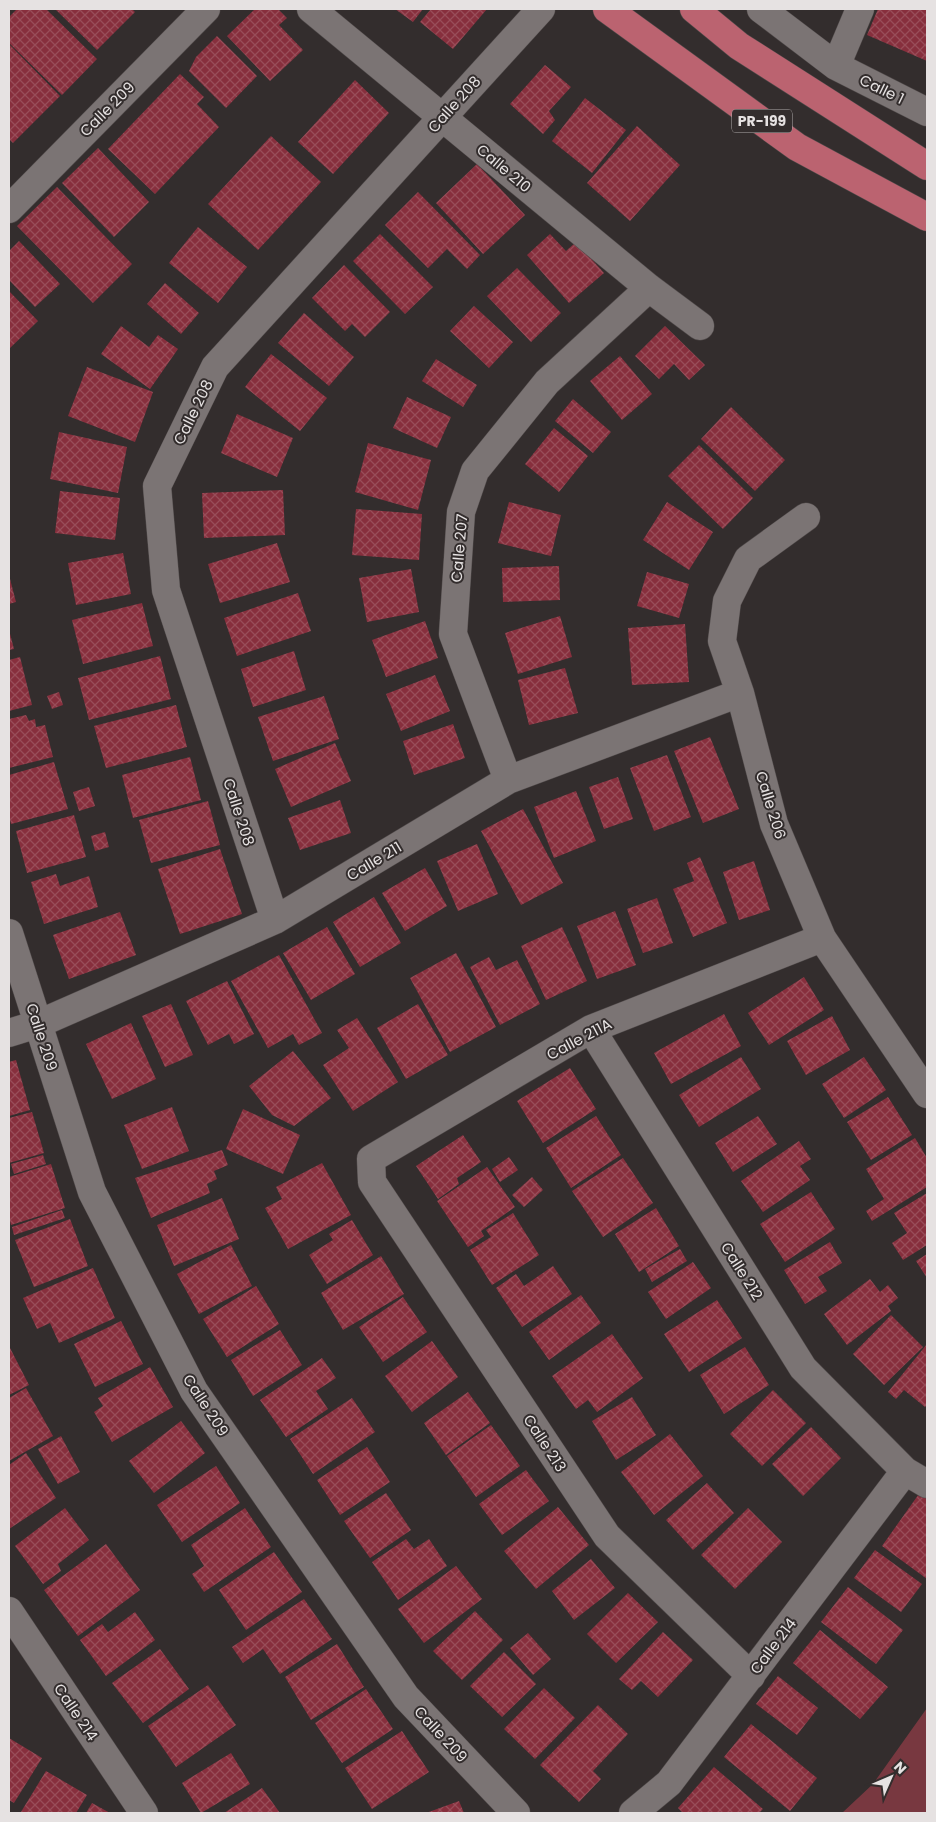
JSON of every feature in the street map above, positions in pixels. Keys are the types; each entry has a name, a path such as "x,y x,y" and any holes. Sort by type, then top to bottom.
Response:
{"main road":[{"name":"PR-199","path":"607,9 798,147 927,217"},
{"path":"694,9 739,46 927,166"}],"street":[{"name":"Calle 209","path":"9,209 206,9"},
{"name":"Calle 210","path":"311,9 649,288 700,326"},
{"name":"Calle 208","path":"275,920 166,590 157,486 215,367 541,9"},
{"name":"Calle 1","path":"762,9 836,66 927,112"},
{"path":"836,66 860,9"},
{"name":"Calle 207","path":"508,780 453,634 461,512 475,471 547,382 649,288"},
{"name":"Calle 206","path":"806,517 748,559 727,601 722,641 740,693 774,824 822,938 927,1094"},
{"name":"Calle 211","path":"9,1033 38,1024 275,920 508,780 740,693"},
{"name":"Calle 209","path":"9,933 92,1192 194,1391 406,1697 516,1813"},
{"name":"Calle 211A","path":"372,1182 371,1159 591,1029 822,938"},
{"name":"Calle 212","path":"591,1029 803,1368 916,1478"},
{"name":"Calle 213","path":"372,1182 607,1536 751,1676"},
{"name":"Calle 214","path":"633,1813 669,1783 751,1676 916,1478"},
{"name":"Calle 214","path":"9,1611 144,1813"}],"shaded area":[{"path":"927,1708 927,1813 842,1813 873,1784"}],"building":[{"path":"17,9 46,9 97,59 62,95 9,43 9,17"},
{"path":"55,9 132,9 135,12 97,50"},
{"path":"255,9 278,9 287,18 279,25 303,50 270,81 227,36"},
{"path":"395,9 423,9 413,22"},
{"path":"431,9 487,9 453,49 420,22"},
{"path":"878,9 927,9 927,61 867,35"},
{"path":"217,36 257,76 226,108 189,71 196,57"},
{"path":"9,44 60,96 13,143 9,139"},
{"path":"545,65 571,87 549,111 555,120 543,134 510,104"},
{"path":"180,74 204,97 197,104 219,127 155,194 108,149"},
{"path":"355,80 389,113 333,174 298,142"},
{"path":"585,98 626,130 592,173 552,141"},
{"path":"637,126 680,165 630,221 587,183"},
{"path":"271,136 321,182 258,250 208,204"},
{"path":"98,148 149,202 114,237 62,183"},
{"path":"477,164 525,215 483,254 436,203"},
{"path":"57,187 132,264 93,303 17,226"},
{"path":"418,192 480,255 467,269 447,249 428,268 385,225"},
{"path":"198,227 247,267 218,303 169,263"},
{"path":"380,234 433,287 405,314 353,261"},
{"path":"550,234 566,251 576,242 604,273 569,303 527,255"},
{"path":"19,241 60,284 35,307 9,280 9,251"},
{"path":"344,265 390,312 365,337 352,324 345,331 312,298"},
{"path":"517,268 561,313 531,342 487,296"},
{"path":"165,283 199,313 181,334 147,304"},
{"path":"9,291 38,321 9,349"},
{"path":"474,306 513,342 489,368 450,331"},
{"path":"304,313 354,357 329,386 278,343"},
{"path":"121,326 149,347 158,335 178,349 150,389 101,354"},
{"path":"665,326 705,365 689,380 674,364 659,379 635,356"},
{"path":"271,354 327,398 300,431 245,387"},
{"path":"620,356 652,394 622,420 590,381"},
{"path":"436,359 477,385 463,407 422,381"},
{"path":"87,367 153,392 135,442 68,416"},
{"path":"407,397 451,417 437,448 393,428"},
{"path":"573,399 611,432 593,453 555,421"},
{"path":"731,407 785,460 755,491 701,439"},
{"path":"237,414 293,438 277,477 221,453"},
{"path":"554,428 588,456 559,492 525,464"},
{"path":"59,432 127,447 118,493 50,479"},
{"path":"368,443 431,460 418,510 355,492"},
{"path":"699,445 753,498 723,529 668,476"},
{"path":"283,490 285,535 204,538 202,493"},
{"path":"60,491 120,498 115,540 55,533"},
{"path":"509,502 561,515 551,556 498,543"},
{"path":"667,502 713,532 689,570 643,540"},
{"path":"356,509 422,514 419,560 352,555"},
{"path":"277,543 290,582 220,603 208,564"},
{"path":"123,553 131,594 76,605 68,563"},
{"path":"559,566 560,600 503,602 502,568"},
{"path":"411,569 419,612 367,622 359,578"},
{"path":"647,572 689,584 679,618 637,606"},
{"path":"9,575 16,602 9,604"},
{"path":"298,593 311,631 237,656 224,618"},
{"path":"142,603 153,646 83,664 72,620"},
{"path":"560,616 572,657 518,674 505,633"},
{"path":"425,621 438,658 386,677 372,640"},
{"path":"685,624 689,682 632,685 628,628"},
{"path":"9,630 14,649 9,650"},
{"path":"294,651 306,690 253,707 241,669"},
{"path":"160,656 171,699 89,720 78,678"},
{"path":"20,657 32,705 9,711 9,660"},
{"path":"565,668 578,713 529,725 518,680"},
{"path":"435,675 450,711 401,731 386,694"},
{"path":"59,692 63,705 52,709 47,696"},
{"path":"324,696 339,739 273,761 258,717"},
{"path":"176,705 187,747 106,768 94,726"},
{"path":"26,715 29,721 35,719 36,727 45,725 53,757 9,768 9,719"},
{"path":"453,724 465,758 414,775 403,741"},
{"path":"710,737 739,809 703,823 674,751"},
{"path":"335,743 351,781 291,807 275,769"},
{"path":"667,755 691,817 654,831 630,768"},
{"path":"190,757 201,800 133,818 122,775"},
{"path":"54,762 68,809 11,824 9,815 9,775"},
{"path":"618,777 633,819 604,829 589,787"},
{"path":"89,787 95,806 79,811 73,792"},
{"path":"576,791 596,841 554,858 534,807"},
{"path":"340,800 351,833 300,850 288,818"},
{"path":"208,801 220,845 151,863 139,820"},
{"path":"523,809 563,883 521,905 481,831"},
{"path":"74,815 86,857 27,873 16,831"},
{"path":"105,832 109,847 95,851 91,836"},
{"path":"477,844 498,894 458,911 437,861"},
{"path":"220,849 242,914 180,934 158,869"},
{"path":"700,857 727,923 693,937 673,889 694,881 687,863"},
{"path":"754,861 770,910 739,920 723,872"},
{"path":"425,868 447,906 405,931 382,893"},
{"path":"56,874 60,886 89,876 98,907 44,924 31,882"},
{"path":"374,897 401,943 360,967 333,922"},
{"path":"657,898 673,943 643,953 627,909"},
{"path":"615,911 636,965 597,979 577,926"},
{"path":"120,912 136,955 69,979 53,935"},
{"path":"327,927 355,974 311,1000 283,953"},
{"path":"562,927 587,981 546,1000 521,946"},
{"path":"456,953 496,1027 450,1052 410,978"},
{"path":"279,955 322,1033 299,1045 293,1034 268,1048 231,981"},
{"path":"489,957 496,970 517,960 540,1004 500,1025 470,967"},
{"path":"804,977 824,1010 769,1045 748,1013"},
{"path":"227,981 254,1034 234,1044 229,1034 208,1045 186,1001"},
{"path":"171,1004 193,1055 165,1067 142,1016"},
{"path":"418,1004 448,1055 406,1079 377,1028"},
{"path":"724,1014 741,1046 671,1084 654,1053"},
{"path":"832,1016 850,1050 806,1075 787,1041"},
{"path":"357,1018 398,1082 353,1111 323,1065 349,1048 337,1030"},
{"path":"131,1023 156,1079 112,1099 86,1044"},
{"path":"293,1051 331,1098 294,1126 272,1115 249,1086"},
{"path":"741,1057 761,1089 699,1127 679,1095"},
{"path":"864,1057 886,1090 844,1118 822,1084"},
{"path":"16,1060 30,1110 9,1116 9,1062"},
{"path":"570,1068 596,1109 543,1143 517,1101"},
{"path":"888,1097 912,1135 871,1160 847,1122"},
{"path":"172,1107 189,1151 142,1169 124,1125"},
{"path":"243,1109 300,1135 283,1174 226,1149"},
{"path":"32,1112 44,1153 9,1163 9,1118"},
{"path":"596,1116 621,1155 571,1188 546,1148"},
{"path":"758,1116 777,1144 733,1172 715,1143"},
{"path":"463,1135 481,1162 457,1178 459,1184 438,1199 416,1166"},
{"path":"915,1138 927,1158 927,1187 872,1221 866,1211 884,1199 866,1169"},
{"path":"799,1141 811,1159 800,1166 810,1180 763,1212 741,1181"},
{"path":"222,1150 228,1165 214,1171 217,1179 207,1184 210,1193 151,1218 135,1178"},
{"path":"43,1155 46,1164 14,1174 11,1164"},
{"path":"509,1157 518,1170 500,1182 492,1169"},
{"path":"623,1158 653,1203 603,1237 572,1191"},
{"path":"322,1163 351,1215 288,1249 265,1208 282,1199 276,1187"},
{"path":"51,1164 65,1208 11,1225 9,1217 9,1177"},
{"path":"487,1167 515,1207 481,1231 484,1236 468,1247 437,1201"},
{"path":"532,1177 543,1190 524,1207 512,1195"},
{"path":"811,1192 835,1229 785,1262 760,1224"},
{"path":"927,1193 927,1245 903,1260 892,1243 907,1233 894,1213"},
{"path":"222,1198 239,1239 174,1266 157,1225"},
{"path":"656,1208 679,1246 639,1272 615,1234"},
{"path":"62,1210 65,1218 14,1235 12,1227"},
{"path":"513,1213 539,1255 492,1285 470,1250 491,1237 486,1230"},
{"path":"70,1219 88,1266 34,1287 15,1240"},
{"path":"352,1220 373,1255 327,1284 309,1255 333,1240 329,1234"},
{"path":"830,1242 842,1263 818,1277 827,1291 805,1304 784,1270"},
{"path":"231,1245 252,1286 199,1314 177,1274"},
{"path":"680,1249 687,1261 652,1282 645,1269"},
{"path":"927,1254 927,1278 916,1261"},
{"path":"381,1256 404,1294 343,1330 321,1293"},
{"path":"693,1262 711,1288 666,1319 648,1292"},
{"path":"553,1266 572,1294 522,1327 496,1288 516,1274 524,1286"},
{"path":"93,1268 115,1318 59,1343 50,1323 37,1329 23,1298"},
{"path":"870,1279 880,1292 888,1285 898,1298 888,1306 891,1311 847,1345 824,1314"},
{"path":"256,1286 279,1324 227,1357 203,1319"},
{"path":"581,1295 601,1323 549,1360 529,1332"},
{"path":"403,1297 427,1332 383,1362 359,1327"},
{"path":"717,1300 742,1338 689,1372 664,1334"},
{"path":"891,1315 923,1347 884,1385 853,1354"},
{"path":"121,1321 143,1364 95,1387 74,1344"},
{"path":"280,1330 302,1365 253,1396 231,1360"},
{"path":"612,1334 643,1378 597,1412 588,1400 576,1409 552,1376"},
{"path":"432,1341 458,1377 412,1412 385,1376"},
{"path":"927,1344 927,1405 925,1407 904,1390 896,1399 888,1392"},
{"path":"9,1346 29,1385 9,1395"},
{"path":"745,1347 769,1385 724,1414 700,1375"},
{"path":"322,1358 336,1378 316,1391 328,1409 286,1437 260,1400"},
{"path":"150,1367 173,1407 112,1442 94,1412 103,1406 98,1398"},
{"path":"26,1388 53,1436 9,1461 9,1398"},
{"path":"773,1390 806,1423 762,1466 730,1434"},
{"path":"468,1392 490,1423 446,1455 424,1423"},
{"path":"632,1397 656,1435 616,1460 592,1421"},
{"path":"352,1398 375,1432 313,1474 290,1439"},
{"path":"181,1421 205,1453 154,1493 129,1461"},
{"path":"491,1425 520,1466 476,1497 447,1456"},
{"path":"811,1427 841,1458 803,1496 772,1464"},
{"path":"670,1434 703,1476 654,1515 621,1472"},
{"path":"61,1436 80,1472 58,1484 38,1449"},
{"path":"367,1447 390,1482 340,1515 317,1480"},
{"path":"26,1453 56,1498 9,1529 9,1465"},
{"path":"216,1466 240,1503 182,1542 157,1505"},
{"path":"526,1470 549,1501 502,1535 479,1504"},
{"path":"707,1483 734,1513 693,1550 666,1520"},
{"path":"921,1491 927,1496 927,1579 882,1546"},
{"path":"386,1493 411,1530 370,1558 344,1521"},
{"path":"558,1507 589,1545 536,1589 504,1551"},
{"path":"65,1508 89,1540 58,1564 61,1571 43,1584 15,1546"},
{"path":"245,1508 271,1547 204,1592 192,1574 204,1566 191,1545"},
{"path":"748,1508 782,1542 735,1589 701,1555"},
{"path":"406,1539 414,1549 429,1539 447,1566 398,1600 372,1562"},
{"path":"106,1544 140,1590 78,1636 44,1590"},
{"path":"875,1550 922,1584 901,1612 854,1578"},
{"path":"274,1552 302,1592 246,1630 219,1590"},
{"path":"591,1559 615,1588 574,1620 552,1591"},
{"path":"456,1566 482,1599 424,1643 398,1609"},
{"path":"848,1587 903,1630 876,1664 821,1622"},
{"path":"628,1593 658,1622 616,1663 587,1634"},
{"path":"304,1599 332,1639 280,1674 263,1649 243,1663 232,1647"},
{"path":"475,1611 503,1640 462,1680 433,1651"},
{"path":"135,1612 155,1640 106,1676 80,1640 102,1624 108,1632"},
{"path":"820,1630 888,1687 860,1719 793,1663"},
{"path":"663,1632 693,1660 658,1697 641,1681 632,1690 619,1679"},
{"path":"528,1633 551,1659 533,1675 510,1648"},
{"path":"337,1644 364,1687 311,1720 285,1677"},
{"path":"160,1649 189,1689 143,1723 112,1683"},
{"path":"504,1652 536,1684 502,1717 470,1686"},
{"path":"778,1676 818,1708 797,1735 756,1704"},
{"path":"208,1685 236,1725 176,1767 148,1726"},
{"path":"544,1688 575,1718 535,1759 504,1729"},
{"path":"366,1689 393,1729 342,1763 315,1723"},
{"path":"598,1705 628,1734 593,1771 601,1779 579,1802 540,1765"},
{"path":"751,1724 817,1778 790,1811 724,1757"},
{"path":"402,1731 429,1772 372,1809 345,1768"},
{"path":"9,1738 42,1758 14,1803 9,1800"},
{"path":"231,1753 250,1784 201,1813 182,1783"},
{"path":"714,1767 763,1809 759,1813 683,1813 678,1808"},
{"path":"46,1771 87,1795 76,1813 21,1812"},
{"path":"262,1788 280,1813 224,1813"},
{"path":"459,1801 464,1813 426,1813"},
{"path":"92,1803 110,1813 86,1813"}]}
